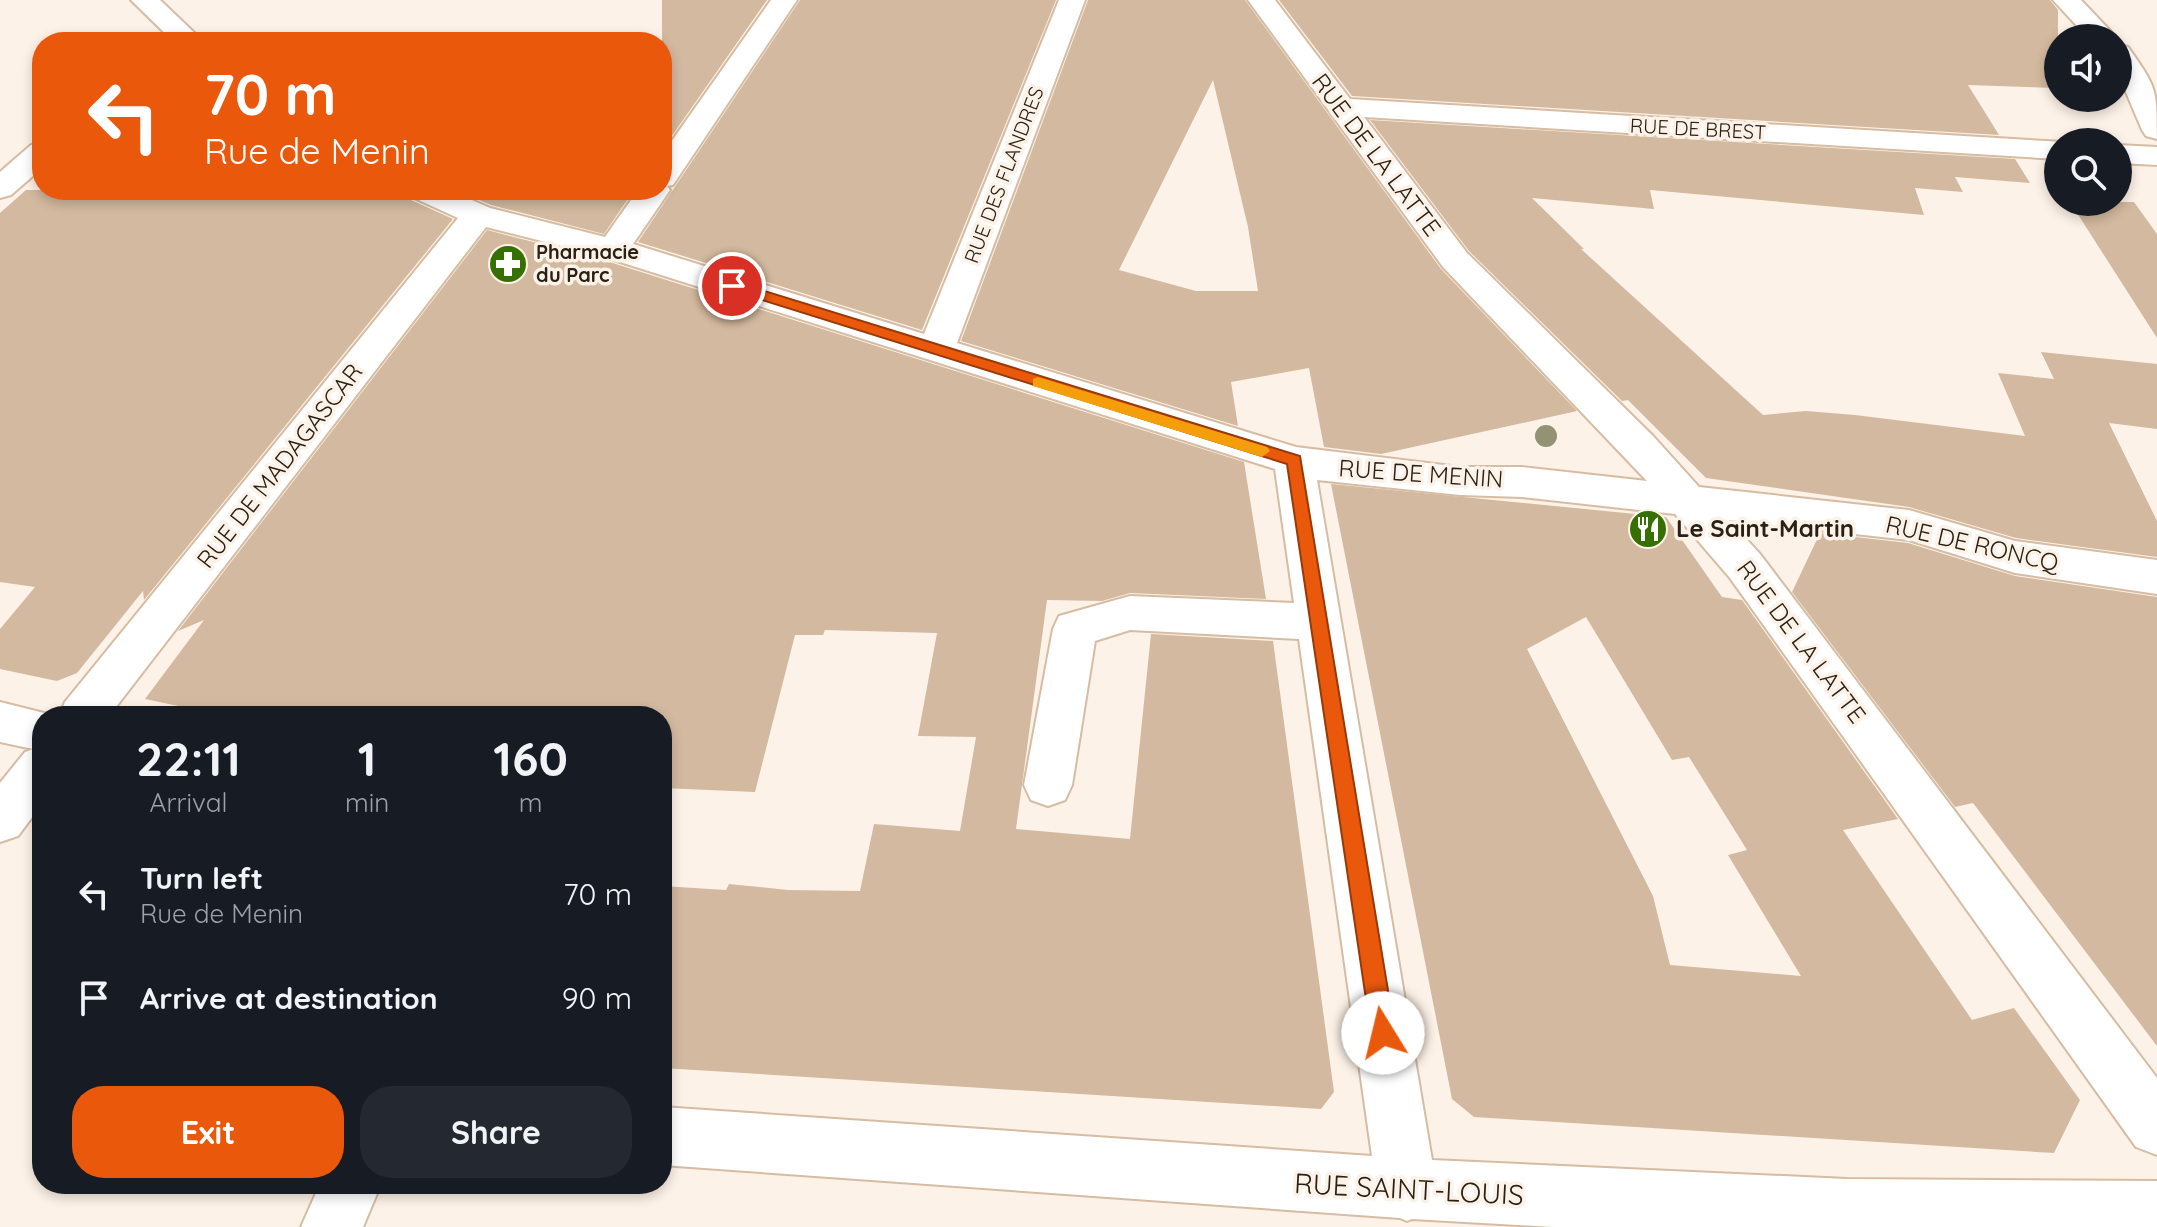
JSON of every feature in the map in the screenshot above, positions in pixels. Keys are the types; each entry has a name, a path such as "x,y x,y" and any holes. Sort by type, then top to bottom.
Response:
{"street":[{"path":"144,0 174,32"},
{"path":"672,163 784,0"},
{"name":"RUE DES FLANDRES","path":"936,350 1072,0"},
{"name":"RUE DE LA LATTE","path":"1261,0 1433,233 1475,282 1692,503 1755,579 2157,1126"},
{"path":"2066,0 2089,24"},
{"path":"2132,72 2157,130"},
{"name":"RUE DE BREST","path":"1339,107 2044,149"},
{"path":"2132,155 2157,156"},
{"path":"0,188 32,161"},
{"name":"RUE DE MENIN","path":"445,200 478,215 613,249 1294,461 1460,481 1522,482 1692,503"},
{"path":"613,249 647,200"},
{"name":"RUE DE MADAGASCAR","path":"90,706 478,215"},
{"path":"1294,461 1407,1191"},
{"name":"RUE DE RONCQ","path":"1692,503 1909,525 2015,557 2157,577"},
{"path":"1048,785 1075,629 1130,613 1320,622"},
{"path":"0,722 32,729"},
{"path":"0,820 32,780"},
{"name":"RUE SAINT-LOUIS","path":"672,1137 1407,1191 1814,1209 2052,1215 2157,1212"},
{"path":"332,1227 347,1194"}],"building":[{"path":"662,0 767,0 672,136 672,32 662,32"},
{"path":"800,0 1056,0 922,330 638,242 666,200 672,200 672,191"},
{"path":"1088,0 1245,0 1441,269 1577,411 1381,454 1324,447 1309,368 1231,382 1238,426 961,341","holes":["1213,80 1248,227 1258,291 1196,291 1119,270"]},
{"path":"1279,0 2050,0 2058,10 2058,24 2044,24 2044,88 1968,85 1999,135 1352,96"},
{"path":"1370,120 2015,159 2030,183 1955,177 1963,192 1915,188 1924,215 1650,190 1654,209 1532,198 1584,249 1581,249 1763,415 1806,411 2025,436 1998,373 2054,379 2041,352 2157,364 2157,429 2109,423 2157,521 2157,557 2016,538 1909,507 1706,478 1628,400 1622,401 1469,251"},
{"path":"26,190 32,190 32,200 411,200 453,219 144,600 143,591 77,673 57,681 0,669 0,629 35,587 0,582 0,213"},
{"path":"479,200 627,200 604,234"},
{"path":"2134,202 2157,234 2157,338 2079,216 2132,216"},
{"path":"487,230 600,259 1244,462 1266,599 1130,593 1102,601 1047,600 1016,829 1130,839 1151,634 1273,641 1334,1092 1321,1109 672,1069 672,887 726,890 729,884 788,890 860,891 874,824 960,831 976,737 918,736 937,633 825,630 823,635 795,635 755,792 672,788 672,706 178,706 145,699 204,620 178,631"},
{"path":"1331,484 1666,517 1722,597 1742,600 1898,819 1843,830 1972,1020 2014,1008 2080,1100 2054,1153 1474,1117 1452,1099","holes":["1586,617 1672,760 1689,757 1747,850 1728,855 1801,976 1670,965 1653,896 1527,649"]},
{"path":"1820,533 1908,543 2015,576 2157,597 2157,1046 1973,803 1955,807 1792,592"}],"slow traffic":[{"path":"1038,382 1262,451"}],"place":[{"name":"Pharmacie du Parc","path":"508,264"},
{"name":"Le Saint-Martin","path":"1648,529"}],"route":[{"path":"732,286 1294,461 1383,1033"}]}
